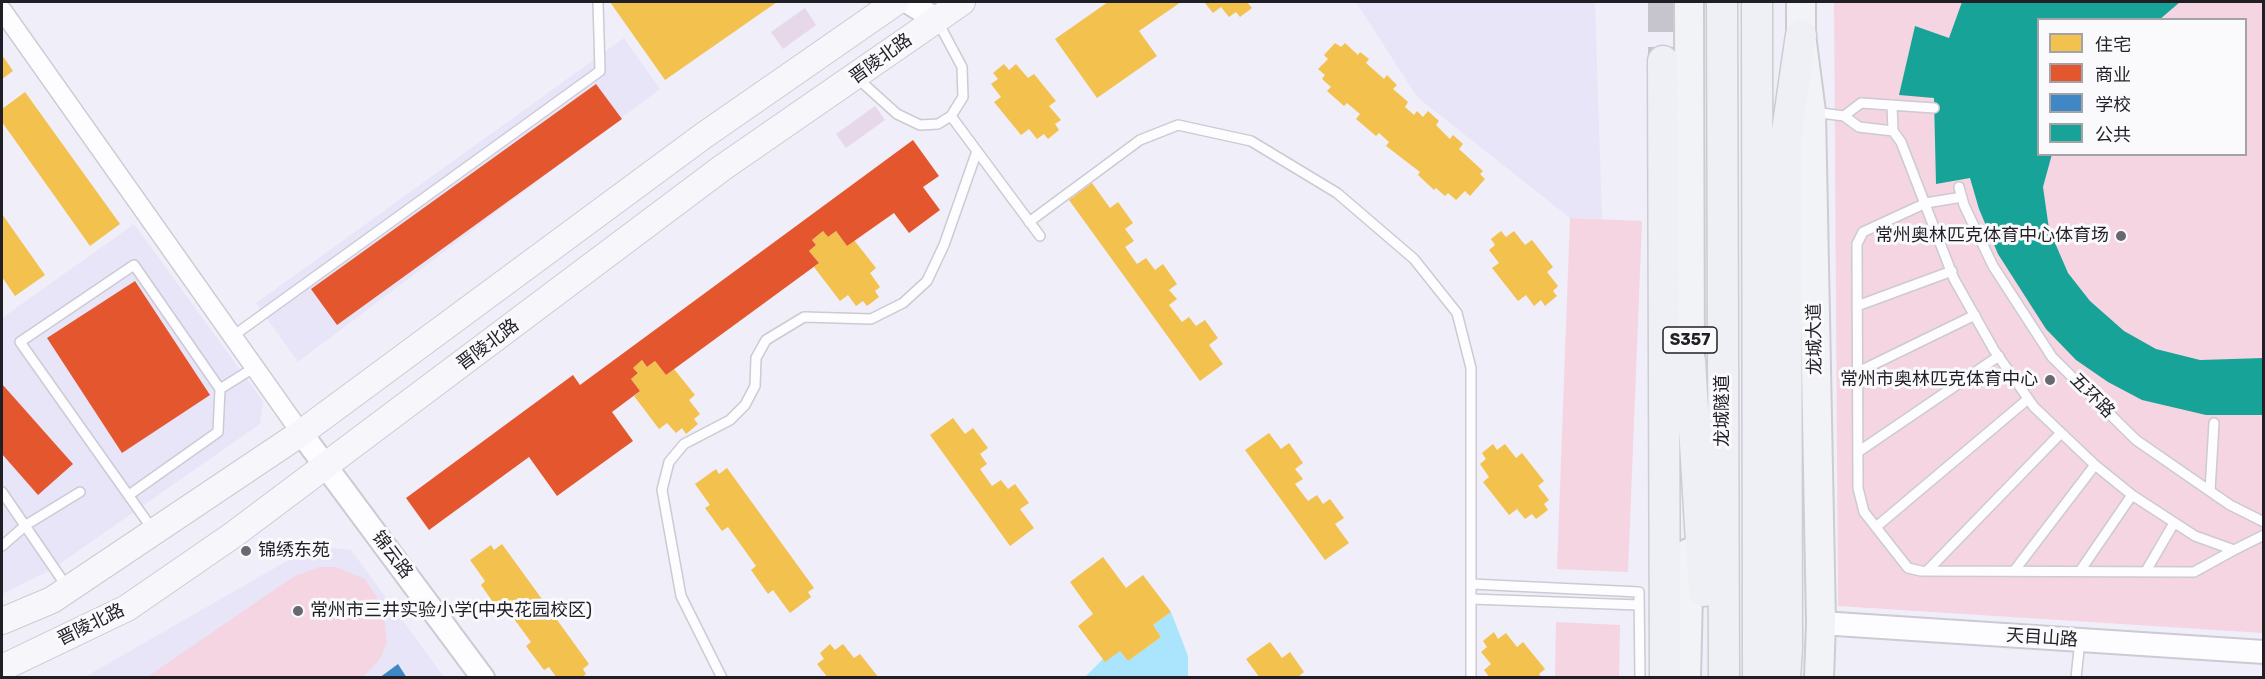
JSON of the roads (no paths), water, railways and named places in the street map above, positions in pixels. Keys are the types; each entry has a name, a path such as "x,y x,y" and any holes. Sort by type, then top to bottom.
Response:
{"highway":[{"name":"龙城隧道","path":"1722,2 1724,678"},
{"name":"龙城隧道","path":"1757,2 1758,678"},
{"path":"1785,678 1787,648 1786,138 1801,35"},
{"path":"1663,61 1665,678"},
{"path":"1690,361 1704,578 1704,678"}],"main road":[{"path":"2,621 52,600 301,433 703,136 896,2"},
{"name":"晋陵北路","path":"2,668 127,608 326,467 722,168 856,78 933,10 962,2"},
{"name":"S357","path":"1686,678 1690,361 1689,2"},
{"name":"龙城大道","path":"1801,2 1801,35 1811,112 1821,623 1819,678"}],"street":[{"path":"908,2 933,10"},
{"path":"2,10 301,433"},
{"name":"锦云路","path":"301,433 483,678"},
{"name":"天目山路","path":"1821,623 2264,652"}],"lane":[{"path":"233,336 600,71 598,2"},
{"path":"856,78 897,114 920,124 938,124 951,116 963,97 962,67 933,10"},
{"path":"1844,116 1861,103 1934,108"},
{"path":"1892,105 1893,131 1901,142 1952,271 1999,356 2028,399 2095,465 2132,495 2194,536 2234,550"},
{"path":"1811,112 1844,116 1859,127 1893,131"},
{"path":"951,116 1040,236"},
{"path":"1029,222 1140,140 1178,125 1251,141 1336,194 1414,260 1456,313 1471,368 1471,678"},
{"path":"722,678 681,596 662,490 669,462 684,444 730,420 745,405 755,386 756,358 766,340 804,317 871,319 903,303 927,281 944,245 977,152"},
{"name":"五环路","path":"1926,203 1961,192 1993,266 2052,357 2136,440 2229,505 2264,522"},
{"path":"1926,203 1863,232 1857,243 1858,488 1864,512 1908,568 2194,572 2264,535"},
{"path":"129,495 218,432 220,389 134,265 20,342 154,532"},
{"path":"1857,306 1952,271"},
{"path":"1858,372 1975,315"},
{"path":"1858,452 1999,356"},
{"path":"220,389 255,367"},
{"path":"1876,527 2028,399"},
{"path":"2210,491 2214,423"},
{"path":"1928,570 2061,433"},
{"path":"2014,571 2095,465"},
{"path":"2,492 68,589"},
{"path":"2,546 26,525 80,492"},
{"path":"2080,571 2132,495"},
{"path":"2146,571 2174,523"},
{"path":"1471,584 1639,592 1640,678"},
{"path":"1471,599 1639,605"},
{"path":"2076,678 2080,640"}],"water":[{"path":"1171,612 1188,656 1188,677 1084,678 1103,659 1120,651 1128,661 1161,637 1153,625"}],"tunnel":[{"path":"1663,2 1663,61"}],"place":[{"name":"常州奥林匹克体育中心体育场","path":"2121,236"},
{"name":"常州市奥林匹克体育中心","path":"2050,380"},
{"name":"锦绣东苑","path":"246,551"},
{"name":"常州市三井实验小学(中央花园校区)","path":"298,611"}]}
